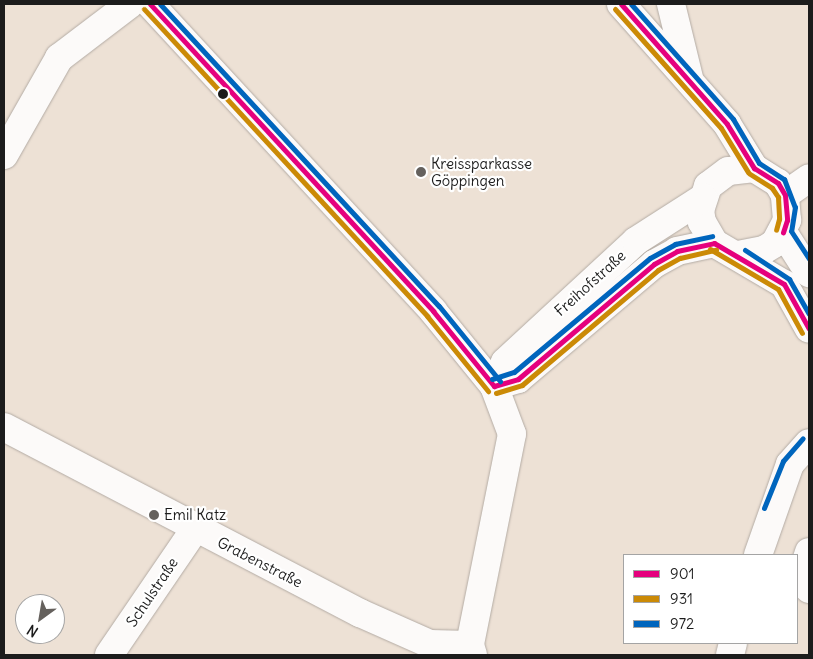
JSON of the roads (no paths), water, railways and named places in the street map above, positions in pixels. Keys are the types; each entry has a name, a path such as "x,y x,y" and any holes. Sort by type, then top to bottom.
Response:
{"street":[{"path":"4,155 59,58 130,4"},
{"path":"150,4 433,311 494,386 512,434 472,650"},
{"path":"621,4 727,124 754,168 778,183 785,195 788,220 783,232 764,250 726,249"},
{"path":"671,4 690,82"},
{"path":"754,168 740,168 717,177 703,198 702,222 726,249 784,284 809,329"},
{"path":"785,195 809,178"},
{"name":"Freihofstraße","path":"494,386 505,362 629,248 703,198"},
{"path":"783,232 809,273"},
{"name":"Freihofstraße","path":"494,386 518,378 654,264 677,251 726,249"},
{"name":"Grabenstraße","path":"4,427 360,614 430,644 472,650"},
{"path":"758,554 790,464 809,443"},
{"name":"Schulstraße","path":"113,651 195,528"},
{"path":"809,552 800,580 809,589"}],"place":[{"name":"Kreissparkasse Göppingen","path":"421,172"},
{"name":"Emil Katz","path":"154,515"}]}
